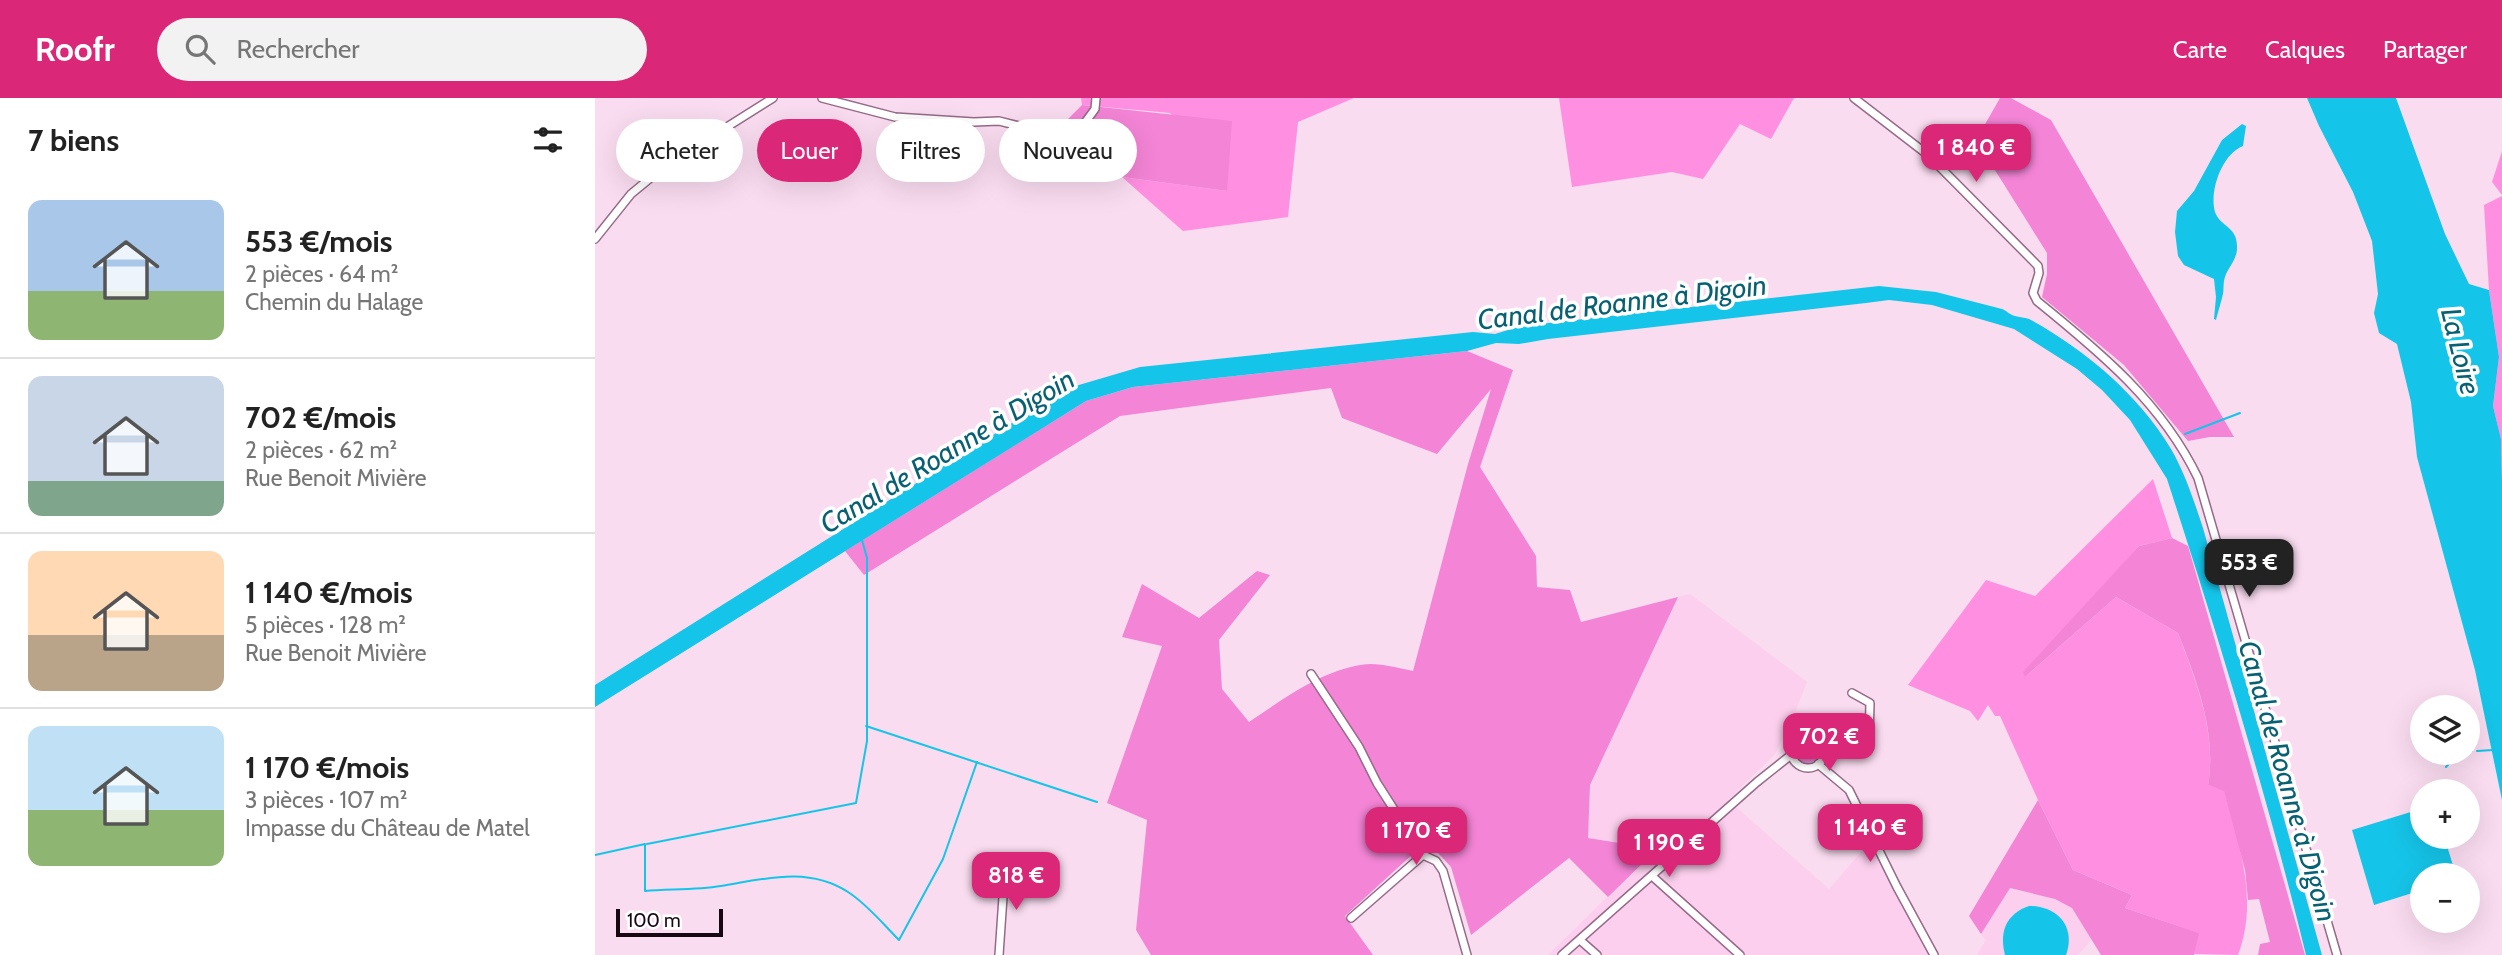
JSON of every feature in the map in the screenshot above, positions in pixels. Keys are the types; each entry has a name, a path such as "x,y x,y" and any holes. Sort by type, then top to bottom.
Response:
{"street":[{"path":"595,239 631,194 665,166 773,98"},
{"path":"822,98 895,117 999,121 1059,136 1081,128 1095,109 1096,98"},
{"path":"1854,98 1928,155 2038,266 2033,293 2036,301 2096,349 2137,389 2185,451 2198,478 2337,955"},
{"path":"1311,674 1359,747 1373,775 1423,855 1436,861 1444,871 1467,955"},
{"path":"1824,747 1856,749 1869,741 1870,703 1851,693"},
{"path":"1801,736 1818,737 1824,747 1824,756 1818,764 1809,768 1800,766 1791,755 1792,744 1801,736"},
{"path":"1562,955 1791,755"},
{"path":"1818,764 1849,790 1934,955"},
{"path":"1350,918 1423,855"},
{"path":"999,955 1005,868"},
{"path":"1652,876 1740,955"},
{"path":"1580,940 1597,955"}],"shaded area":[{"path":"1081,98 1354,98 1298,122 1288,217 1183,231 1128,182 1137,182 1137,179 1227,191 1170,113 1082,105"},
{"path":"1559,98 1794,98 1771,139 1740,124 1703,179 1672,172 1572,187"},
{"path":"2000,98 2011,98 2051,120 2234,437 2188,441 2124,365 2042,297 2047,274 2047,253 1976,140"},
{"path":"1082,105 1232,121 1227,191 1137,179 1137,119 1068,119"},
{"path":"2502,151 2502,195 2492,182"},
{"path":"2502,196 2502,481 2501,439 2493,406 2499,357 2489,290 2484,205"},
{"path":"1467,351 1513,370 1480,467 1536,556 1537,587 1570,590 1581,622 1678,597 1590,785 1588,838 1657,849 1608,897 1569,858 1471,935 1451,867 1427,841 1345,916 1373,955 1151,955 1136,930 1147,820 1107,803 1162,646 1122,637 1142,584 1199,618 1257,571 1270,575 1219,640 1222,689 1249,722 1322,677 1354,666 1386,665 1413,671 1468,464 1491,389 1437,454 1342,418 1331,388 1120,416 864,575 845,551 1086,401 1133,387"},
{"path":"2153,479 2172,538 2139,546 2025,677 2116,597 2178,633 2198,688 2207,727 2210,746 2208,785 2224,790 2245,873 2247,914 2238,955 2194,954 2198,933 2125,908 2132,895 2073,870 2000,716 1995,716 1988,705 1978,721 1970,711 1908,685 1986,580 2035,596"},
{"path":"2172,538 2188,546 2305,955 2258,955 2260,944 2270,942 2259,899 2248,900 2245,870 2224,791 2208,785 2210,746 2207,727 2198,689 2178,633 2116,597 2025,677 2023,672 2139,546"},
{"path":"1690,594 1807,682 1775,754 1728,800 1829,889 1876,835 1907,899 1940,955 1548,955 1656,849 1588,838 1590,785 1678,597"},
{"path":"1807,739 1816,742 1819,751 1816,760 1807,763 1798,760 1795,751 1798,742"},
{"path":"2038,800 2073,870 2132,895 2125,908 2199,933 2194,955 2101,955 2072,908 2055,899 2010,888 1981,934 1969,916"},
{"path":"2009,888 2055,899 2072,908 2092,939 2078,955 1977,955 1986,940 1981,934"}],"water":[{"name":"La Loire","path":"2307,98 2396,98 2445,234 2469,284 2489,290 2499,357 2493,406 2501,439 2502,481 2502,800 2475,670 2417,457 2411,402 2397,344 2379,333 2374,313 2378,294 2372,241 2353,192"},
{"path":"2242,124 2246,126 2243,146 2223,165 2214,194 2217,217 2232,231 2237,241 2236,256 2224,279 2216,320 2214,279 2184,265 2178,256 2175,232 2177,211 2194,191 2222,140"},
{"path":"1879,286 1936,292 2002,309 2031,320 2091,360 2127,392 2158,429 2181,468 2203,528 2322,955 2306,955 2241,716 2167,479 2130,420 2102,390 2077,369 2014,329 1932,305 1889,300 1519,344 1496,343 1467,351 1133,387 1086,401 595,707 595,685 1072,387 1140,367 1473,332 1495,334 1521,326"},
{"path":"2410,812 2410,849 2448,849 2452,863 2410,863 2410,894 2374,905 2352,830"},
{"path":"2029,906 2048,910 2062,920 2069,936 2066,955 2005,955 2003,939 2006,925 2021,909"}],"waterway":[{"path":"2185,434 2240,413"},
{"path":"647,844 856,803 867,741 867,558 862,540"},
{"path":"866,726 1097,802"},
{"path":"2480,751 2493,750"},
{"path":"595,855 645,844 645,891 712,887 770,878 817,879 833,884 855,897 899,940 943,859 977,762"}],"water label":[{"name":"Canal de Roanne à Digoin","path":"1622,302"},
{"name":"Canal de Roanne à Digoin","path":"947,451"},
{"name":"Canal de Roanne à Digoin","path":"2288,781"}]}
